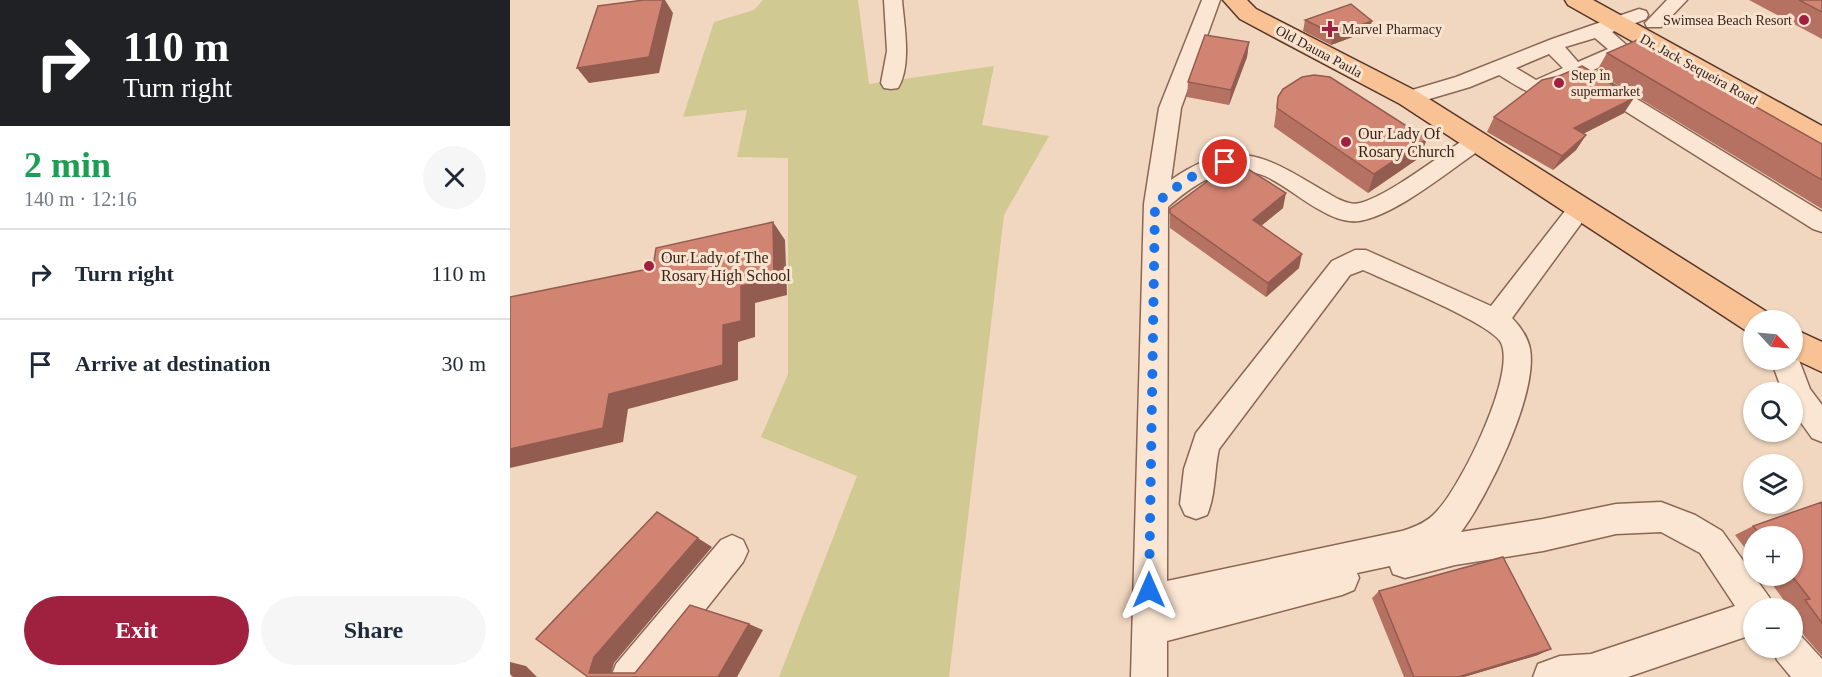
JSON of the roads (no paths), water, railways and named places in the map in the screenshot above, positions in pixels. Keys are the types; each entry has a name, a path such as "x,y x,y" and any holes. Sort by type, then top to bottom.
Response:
{"main road":[{"name":"Old Dauna Paula","path":"1234,0 1248,14 1409,98 1743,313"},
{"name":"Dr. Jack Sequeira Road","path":"1576,0 1822,113"},
{"name":"Dr. Jack Sequeira Road","path":"1611,0 1627,23 1822,137"},
{"path":"1803,348 1822,358"}],"street":[{"path":"891,83 897,51 893,0"},
{"path":"1149,677 1155,204 1170,108 1211,0"},
{"path":"1409,98 1463,82 1553,46 1627,23 1678,0"},
{"path":"1501,67 1535,88 1622,50 1627,23"},
{"path":"1553,46 1576,70 1822,223"},
{"path":"1155,204 1207,167 1225,162 1273,170 1327,204 1345,212 1357,212 1376,206 1476,142"},
{"path":"1497,321 1506,304 1580,208"},
{"path":"1150,615 1423,541 1451,521 1471,491 1510,396 1517,371 1518,352 1508,329 1497,321 1365,260 1355,260 1341,268 1206,443 1199,469 1196,504"},
{"path":"1789,370 1798,395 1822,429"},
{"path":"1150,615 1455,549 1544,535 1616,519 1661,517 1684,526 1711,542 1749,598"},
{"path":"629,677 732,551"},
{"path":"1551,677 1560,674 1593,674 1743,621"},
{"path":"1798,658 1814,677"}],"place":[{"name":"Swimsea Beach Resort","path":"1804,20"},
{"name":"Marvel Pharmacy","path":"1330,29"},
{"name":"Step in supermarket","path":"1559,83"},
{"name":"Our Lady Of Rosary Church","path":"1346,142"},
{"name":"Our Lady of The Rosary High School","path":"649,266"}]}
